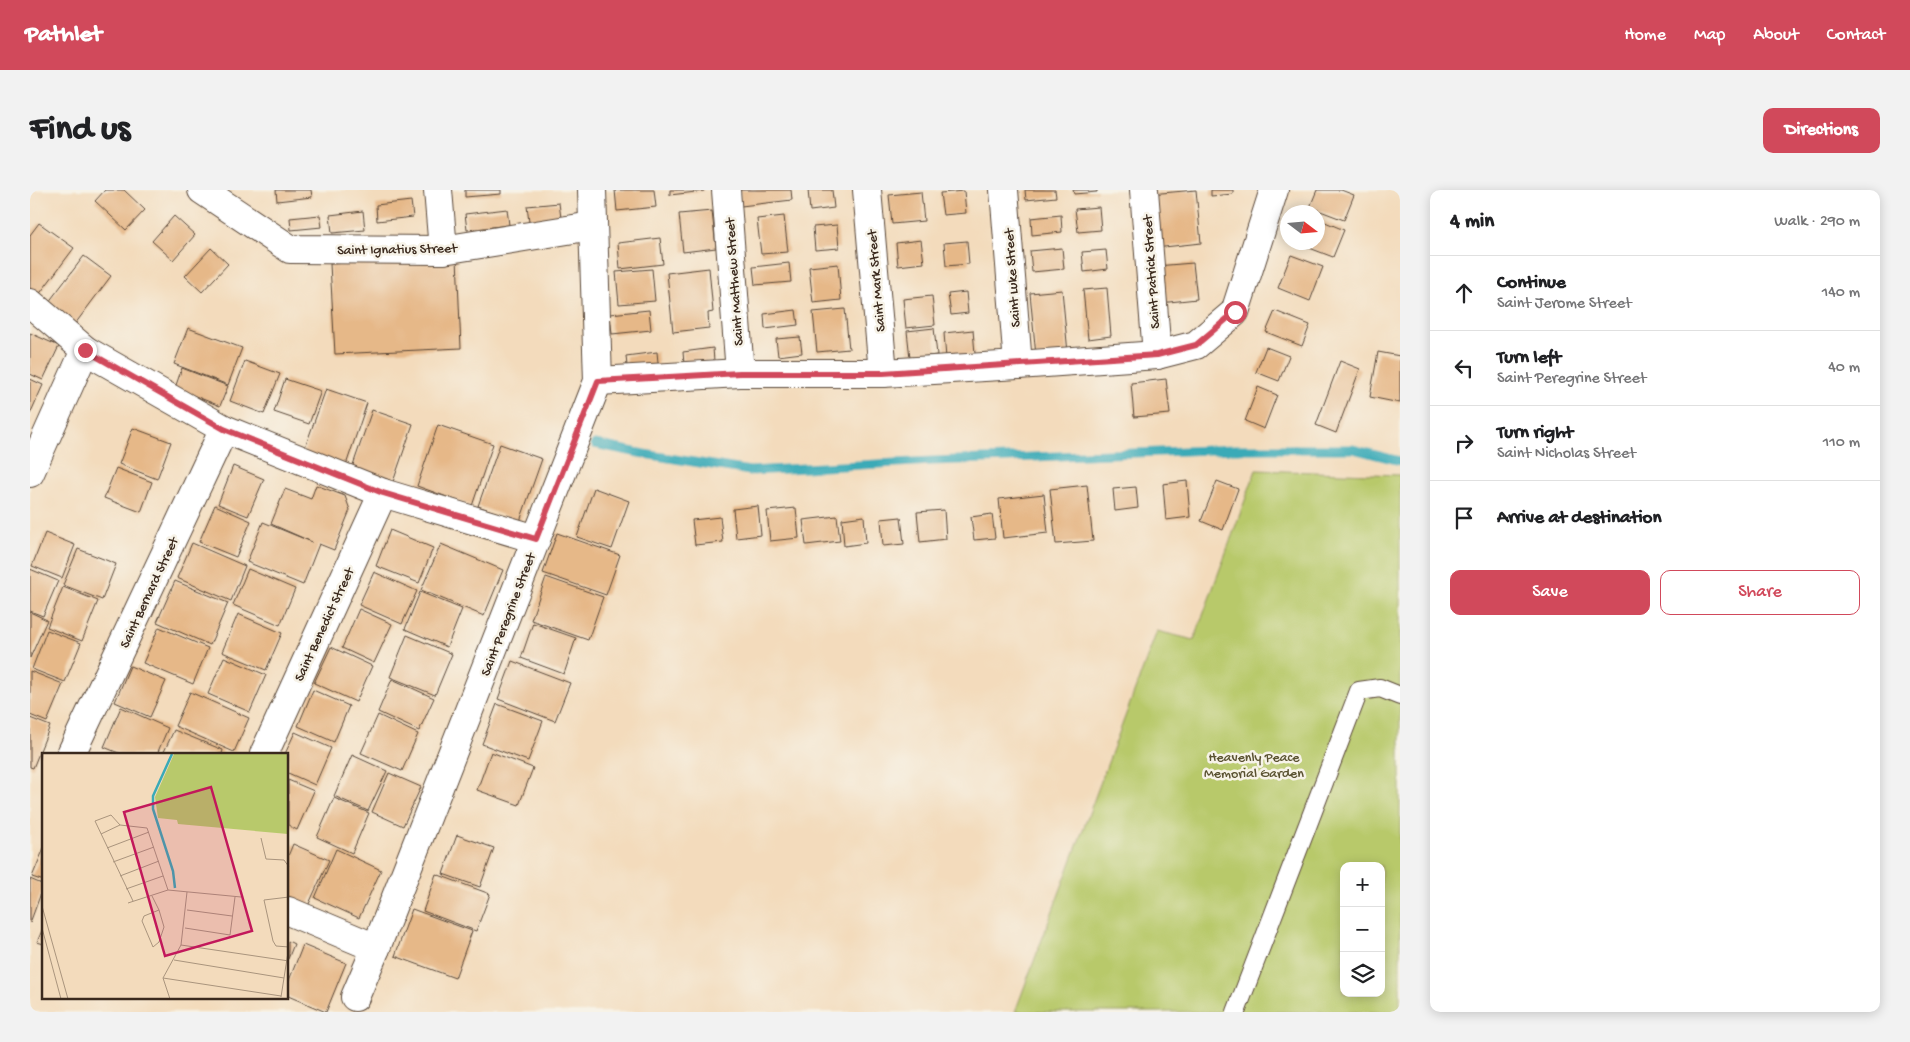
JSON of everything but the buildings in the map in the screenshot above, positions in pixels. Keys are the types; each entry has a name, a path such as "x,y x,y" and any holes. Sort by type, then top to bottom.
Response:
{"street":[{"name":"Saint Ignatius Street","path":"202,190 290,249 443,250 592,226"},
{"path":"438,190 443,250"},
{"name":"Saint Peregrine Street","path":"354,997 376,948 598,381 592,190"},
{"name":"Saint Matthew Street","path":"726,190 740,373"},
{"name":"Saint Mark Street","path":"866,190 883,373"},
{"name":"Saint Luke Street","path":"1004,190 1018,366"},
{"name":"Saint Patrick Street","path":"1144,190 1157,355"},
{"path":"598,381 740,373 883,373 1018,366 1157,355 1196,345 1235,312 1274,190"},
{"path":"30,303 85,350 224,429 383,493 536,539"},
{"path":"30,473 85,350"},
{"name":"Saint Bernard Street","path":"71,753 224,429"},
{"name":"Saint Benedict Street","path":"264,753 383,493"},
{"path":"289,911 376,948"}],"lane":[{"path":"1236,1012 1359,691 1380,688 1400,696"}],"green space":[{"name":"Heavenly Peace Memorial Garden","path":"1256,470 1400,475 1400,1012 1015,1012 1157,631 1194,640"}],"waterway":[{"path":"595,444 750,471 933,461 1236,449 1353,449 1400,461"}],"route":[{"path":"85,350 224,429 383,493 536,539 598,381 740,373 883,373 1018,366 1157,355 1196,345 1235,312"}]}
